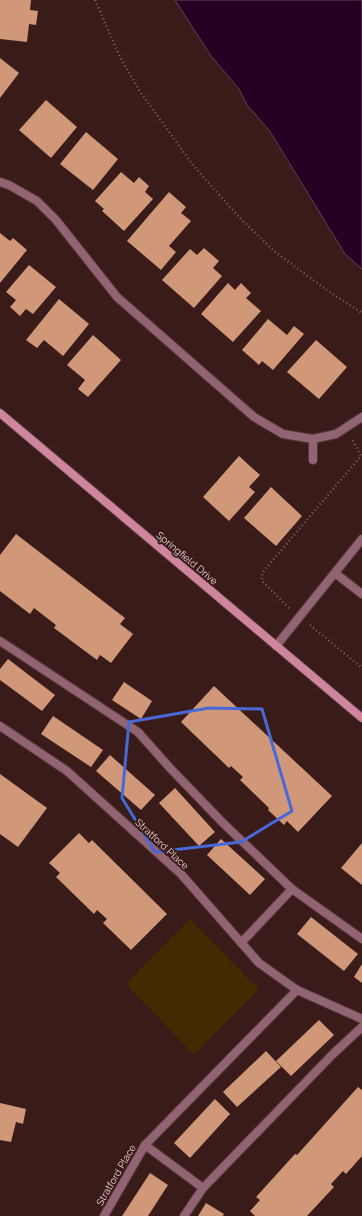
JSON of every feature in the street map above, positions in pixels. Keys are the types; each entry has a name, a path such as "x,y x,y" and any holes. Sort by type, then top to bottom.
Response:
{"street":[{"path":"0,182 9,185 37,201 56,220 117,297 254,417 283,434 313,439 336,434 362,417"},
{"name":"Springfield Drive","path":"0,413 362,718"},
{"path":"313,439 313,460"},
{"path":"276,646 362,539"},
{"path":"335,573 362,594"},
{"path":"0,641 138,732 223,823 292,889 362,939"},
{"name":"Stratford Place","path":"0,726 67,771 181,874 259,963 297,990 362,1019"},
{"path":"241,943 292,889"},
{"name":"Stratford Place","path":"104,1216 145,1145 297,990"},
{"path":"184,1216 203,1188 333,1054 362,1027"},
{"path":"145,1145 203,1188"}],"path":[{"path":"95,0 119,55 132,78 192,164 238,216 274,250 328,291 362,313"},
{"path":"290,608 262,582 262,573 361,456 346,428"},
{"path":"312,626 362,668"}],"highlighted area":[{"path":"209,708 262,709 292,811 241,842 155,852 122,798 129,722"}],"shaded area":[{"path":"175,0 362,0 362,269 345,254 269,130 247,105 239,89 211,56"},
{"path":"190,919 259,989 194,1055 126,984"}],"building":[{"path":"0,0 31,0 30,10 38,11 36,25 29,24 27,42 0,39"},
{"path":"0,58 19,73 0,98"},
{"path":"46,100 77,127 51,158 19,130"},
{"path":"86,132 118,159 93,190 60,164"},
{"path":"121,172 134,183 139,177 149,186 145,192 153,199 124,231 102,211 104,209 95,201"},
{"path":"169,192 186,207 181,213 191,221 169,246 176,252 161,270 127,241"},
{"path":"0,233 10,241 13,238 27,250 0,283"},
{"path":"204,248 219,261 213,268 222,276 194,308 162,280 190,249 197,255"},
{"path":"29,265 56,287 33,314 26,309 20,316 10,307 16,300 6,292"},
{"path":"228,283 235,290 241,283 251,293 246,298 261,311 233,342 201,314"},
{"path":"59,299 89,324 63,356 44,340 37,348 26,340"},
{"path":"268,319 287,335 294,326 304,334 273,370 262,361 259,365 242,350"},
{"path":"93,335 121,360 88,397 78,389 85,380 67,365"},
{"path":"316,340 347,367 319,399 287,372"},
{"path":"239,456 260,475 249,487 255,492 229,521 203,497"},
{"path":"271,487 302,516 276,546 244,518"},
{"path":"16,534 125,618 120,624 133,634 111,663 100,655 97,660 54,628 56,625 34,608 30,614 0,591 0,555"},
{"path":"8,659 55,695 42,711 0,680 0,669"},
{"path":"124,682 152,701 141,719 112,700"},
{"path":"214,686 332,796 298,832 287,821 284,825 268,810 269,808 240,780 243,777 231,766 229,768 181,722"},
{"path":"53,716 103,750 91,767 41,734"},
{"path":"110,755 155,795 141,810 96,771"},
{"path":"0,774 47,808 18,847 0,834"},
{"path":"175,788 215,832 199,846 159,803"},
{"path":"79,833 89,843 92,840 167,914 131,950 103,923 107,919 97,910 94,914 56,877 60,873 49,863"},
{"path":"221,839 265,879 250,895 207,855"},
{"path":"362,843 362,885 341,868"},
{"path":"311,917 358,954 344,971 297,934"},
{"path":"362,964 362,983 354,977"},
{"path":"319,1020 334,1035 291,1076 276,1061"},
{"path":"266,1051 281,1067 237,1107 223,1092"},
{"path":"358,1087 362,1090 362,1156 346,1174 343,1171 331,1184 334,1187 307,1216 255,1216 250,1211 260,1200 256,1197 295,1154 297,1155"},
{"path":"215,1099 230,1114 190,1158 174,1143"},
{"path":"0,1103 26,1109 23,1124 16,1122 11,1142 0,1140"},
{"path":"150,1173 168,1185 148,1216 122,1216"},
{"path":"206,1203 224,1214 223,1216 198,1216"}]}
